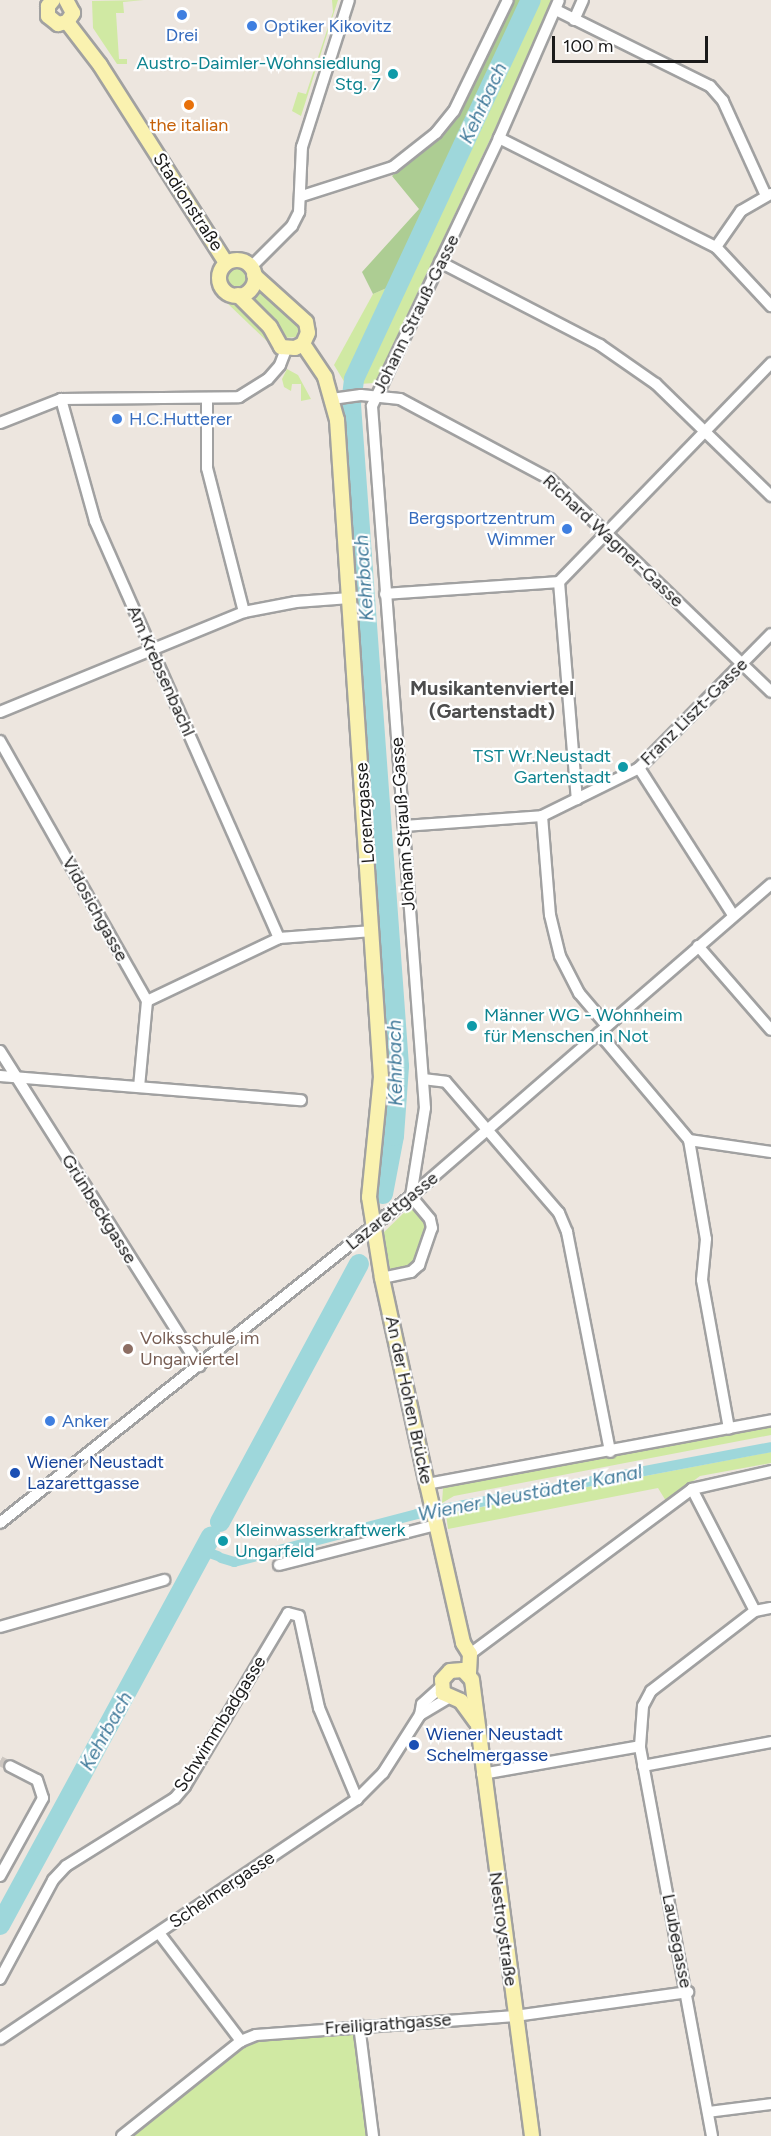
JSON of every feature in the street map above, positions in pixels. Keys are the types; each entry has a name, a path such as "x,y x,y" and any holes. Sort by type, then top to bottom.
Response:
{"street":[{"path":"50,1 47,11 50,20 58,24 67,22 73,8 66,0"},
{"path":"238,295 251,289 253,271 292,225 302,196 302,147 349,0"},
{"path":"302,196 393,167 436,133 454,111 508,0"},
{"path":"574,20 583,0"},
{"path":"557,5 574,20 710,86 723,101 769,195 741,211 716,247"},
{"name":"Johann Strauß-Gasse","path":"411,1196 425,1108 372,406 499,138 557,5"},
{"name":"Stadionstraße","path":"67,22 108,78 226,263"},
{"path":"499,138 716,247 771,306"},
{"path":"239,260 306,322 308,333 303,344 286,349 262,318 238,295 221,286 220,273 226,263 239,260"},
{"path":"440,262 600,345 656,384 771,496"},
{"path":"303,344 338,397"},
{"path":"0,423 61,399 207,400 239,397 257,389 280,365 286,349"},
{"path":"385,594 560,582 610,533 771,363"},
{"name":"Richard Wagner-Gasse","path":"338,397 361,395 400,399 550,479 610,533 771,692"},
{"name":"Lorenzgasse","path":"338,397 337,420 381,1077 378,1132 369,1180 373,1227"},
{"name":"Am Krebsenbachl","path":"61,399 95,521 279,938"},
{"path":"207,400 207,468 244,612"},
{"path":"560,582 577,799"},
{"path":"0,712 150,647 244,612 296,602 350,598"},
{"name":"Franz Liszt-Gasse","path":"404,826 542,816 639,768 771,634"},
{"name":"Vidosichgasse","path":"0,741 147,1001"},
{"path":"639,768 733,915"},
{"path":"542,816 550,915 560,956 579,993 603,1029 689,1140 706,1239 702,1280 729,1429"},
{"name":"Lazarettgasse","path":"0,1523 411,1196 771,884"},
{"path":"139,1087 147,1001 279,938 373,931"},
{"path":"698,946 771,1030"},
{"name":"Grünbeckgasse","path":"0,1051 199,1366"},
{"path":"0,1076 301,1100"},
{"path":"423,1079 446,1082 559,1213 567,1232 610,1452"},
{"path":"689,1140 771,1152"},
{"path":"382,1278 411,1272 419,1265 432,1228 430,1219 411,1196"},
{"name":"An der Hohen Brücke","path":"373,1227 428,1489 466,1649 463,1672"},
{"path":"428,1489 771,1420"},
{"path":"466,1649 488,1641 692,1489 771,1471"},
{"path":"692,1489 755,1611 771,1608"},
{"path":"279,1565 436,1523"},
{"path":"0,1627 164,1580"},
{"name":"Laubegasse","path":"712,2136 688,1992 643,1766 640,1746 643,1706 651,1691 755,1611"},
{"name":"Schwimmbadgasse","path":"0,1978 53,1880 66,1866 175,1798 288,1612 299,1616 319,1708 357,1798"},
{"path":"455,1695 445,1674 463,1672"},
{"name":"Nestroystraße","path":"463,1672 455,1695 476,1722 532,2136"},
{"name":"Schelmergasse","path":"0,2039 357,1798 383,1773 420,1715 422,1704 455,1695"},
{"path":"643,1766 771,1742"},
{"path":"482,1774 640,1746"},
{"path":"0,1876 43,1798 37,1780 10,1766"},
{"path":"159,1933 241,2041"},
{"name":"Freiligrathgasse","path":"122,2136 241,2041 256,2035 358,2025 515,2016 688,1992"},
{"path":"358,2025 373,2136"},
{"path":"708,2112 771,2104"}],"green space":[{"path":"144,0 123,2 124,13 116,13 119,59 127,59 127,64 117,64 93,28 92,1"},
{"path":"332,0 338,0 301,116 292,111 298,92 306,94 333,12"},
{"path":"514,0 526,0 389,287 373,294 362,272 419,209 392,176 455,114"},
{"path":"539,0 551,0 539,36 375,383 359,384"},
{"path":"237,268 244,271 247,278 244,285 237,288 230,285 227,278 230,271"},
{"path":"257,283 278,309 299,325 297,337 284,338 270,317 247,298"},
{"path":"389,287 345,383 334,365 373,294"},
{"path":"225,301 241,305 258,319 272,346"},
{"path":"287,369 298,375 311,399 301,401 301,384 292,384 291,391 284,387 282,379"},
{"path":"412,1205 427,1227 415,1262 408,1268 391,1272 382,1234"},
{"path":"771,1426 771,1435 454,1496 442,1503 443,1488"},
{"path":"771,1452 771,1463 700,1476 666,1501 658,1488 448,1529 446,1514"},
{"path":"353,2032 368,2136 133,2136 252,2040"}],"waterway":[{"name":"Kehrbach","path":"383,1194 394,1136 399,1066 351,404 354,379 531,0"},
{"name":"Kehrbach","path":"220,1522 359,1264"},
{"name":"Wiener Neustädter Kanal","path":"221,1558 234,1562 417,1514 771,1447"},
{"name":"Kehrbach","path":"0,1925 211,1537"},
{"name":"Wiener Neustädter Kanal","path":"204,1551 218,1556"}],"tunnel":[{"path":"0,1761 10,1766"}],"place":[{"name":"Drei","path":"182,15"},
{"name":"Optiker Kikovitz","path":"252,26"},
{"name":"Austro-Daimler-Wohnsiedlung Stg. 7","path":"393,74"},
{"name":"the italian","path":"189,105"},
{"name":"H.C.Hutterer","path":"117,419"},
{"name":"Bergsportzentrum Wimmer","path":"567,529"},
{"name":"TST Wr.Neustadt Gartenstadt","path":"623,767"},
{"name":"Männer WG - Wohnheim für Menschen in Not","path":"472,1026"},
{"name":"Volksschule im Ungarviertel","path":"128,1349"},
{"name":"Anker","path":"50,1421"},
{"name":"Wiener Neustadt Lazarettgasse","path":"15,1473"},
{"name":"Kleinwasserkraftwerk Ungarfeld","path":"223,1541"},
{"name":"Wiener Neustadt Schelmergasse","path":"414,1745"}],"district":[{"name":"Musikantenviertel (Gartenstadt)","path":"492,700"}]}
